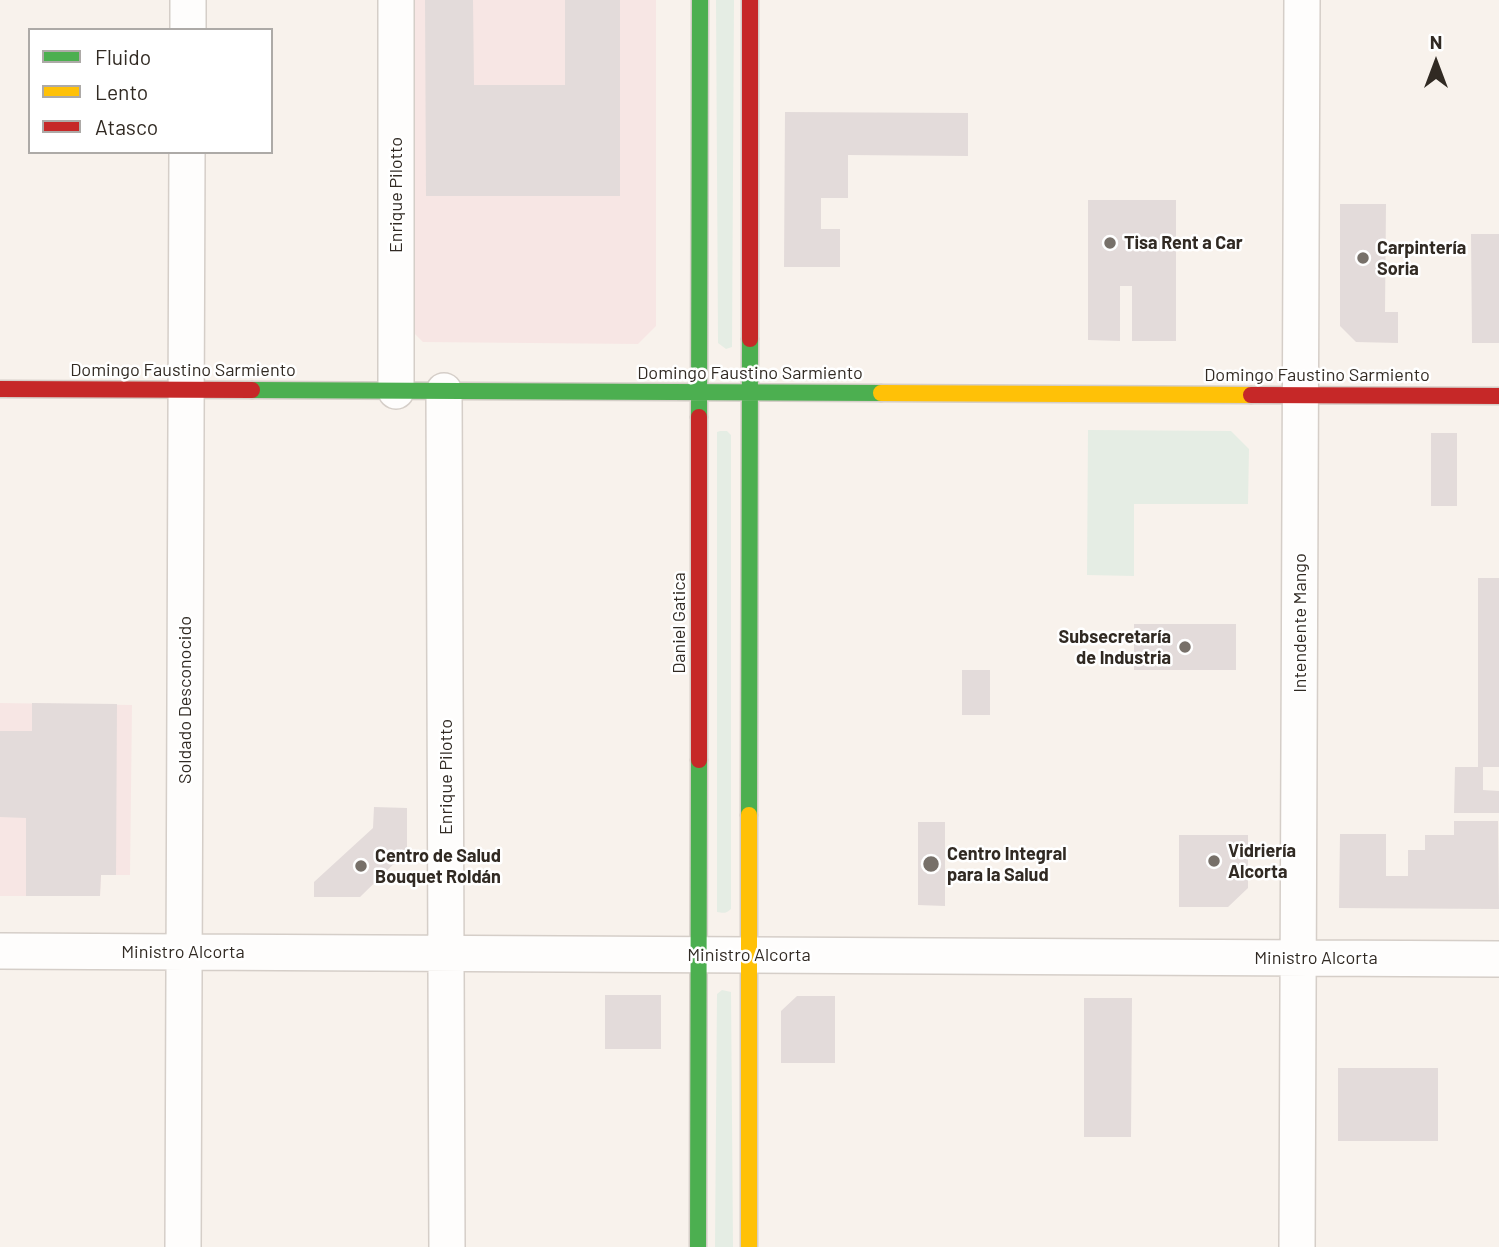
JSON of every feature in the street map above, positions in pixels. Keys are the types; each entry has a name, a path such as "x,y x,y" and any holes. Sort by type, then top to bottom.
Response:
{"main road":[{"name":"Daniel Gatica","path":"698,1247 700,0"},
{"path":"749,1247 750,0"},
{"name":"Domingo Faustino Sarmiento","path":"0,389 1499,396"}],"street":[{"path":"188,0 188,28"},
{"name":"Enrique Pilotto","path":"396,0 396,391"},
{"name":"Intendente Mango","path":"1297,1247 1302,0"},
{"name":"Soldado Desconocido","path":"183,1247 187,154"},
{"name":"Enrique Pilotto","path":"444,391 447,1247"},
{"name":"Ministro Alcorta","path":"0,951 1499,959"}],"shaded area":[{"path":"412,0 656,0 656,326 638,344 423,342 412,331"},
{"path":"716,0 734,0 732,347 726,349 718,343"},
{"path":"1088,430 1231,431 1249,449 1248,504 1134,504 1134,576 1087,575"},
{"path":"727,431 731,435 731,909 723,913 717,912 717,432"},
{"path":"0,703 132,705 130,875 101,875 100,896 0,896"},
{"path":"722,990 731,992 733,1247 715,1247 717,994"}],"building":[{"path":"425,0 473,0 474,85 565,85 565,0 620,0 620,196 426,196"},
{"path":"785,112 968,113 968,156 848,155 848,198 821,198 821,229 840,229 840,267 784,267"},
{"path":"1088,200 1176,200 1176,341 1132,341 1132,286 1120,286 1120,341 1088,340"},
{"name":"Carpintería Soria","path":"1340,204 1386,204 1385,312 1398,312 1398,343 1356,342 1340,326"},
{"path":"1471,234 1499,234 1499,343 1472,343"},
{"path":"1431,433 1457,433 1457,506 1431,506"},
{"path":"1478,578 1499,578 1499,767 1483,767 1483,790 1499,791 1499,813 1454,813 1455,767 1478,767"},
{"name":"Subsecretaría de Industria","path":"1134,624 1236,624 1236,670 1134,670"},
{"path":"962,670 990,670 990,715 962,715"},
{"path":"32,703 117,704 116,875 101,875 100,896 26,896 26,818 0,817 0,731 32,731"},
{"name":"Centro de Salud Bouquet Roldán","path":"374,807 407,808 407,851 360,897 314,897 314,882 373,828"},
{"path":"1454,821 1498,821 1499,909 1339,908 1340,834 1386,834 1386,876 1408,876 1408,850 1425,850 1425,835 1454,835"},
{"name":"Centro Integral para la Salud","path":"918,822 945,822 945,906 918,905"},
{"name":"Vidriería Alcorta","path":"1179,835 1248,835 1248,888 1228,907 1179,907"},
{"path":"605,995 661,995 661,1049 605,1049"},
{"path":"797,996 835,996 835,1063 781,1063 781,1011"},
{"path":"1084,998 1132,998 1131,1137 1084,1137"},
{"path":"1338,1068 1438,1068 1438,1141 1338,1141"}],"traffic: fast":[{"path":"699,417 700,0"},
{"path":"749,815 750,339"},
{"path":"252,390 881,393"},
{"path":"698,1247 699,760"}],"traffic: slow":[{"path":"881,393 1251,395"},
{"path":"749,815 749,1247"}],"traffic: jam":[{"path":"750,0 750,339"},
{"path":"0,389 252,390"},
{"path":"1251,395 1499,396"},
{"path":"699,417 699,760"}],"place":[{"name":"Tisa Rent a Car","path":"1110,243"},
{"name":"Carpintería Soria","path":"1363,258"},
{"name":"Subsecretaría de Industria","path":"1185,647"},
{"name":"Vidriería Alcorta","path":"1214,861"},
{"name":"Centro Integral para la Salud","path":"931,864"},
{"name":"Centro de Salud Bouquet Roldán","path":"361,866"}]}
